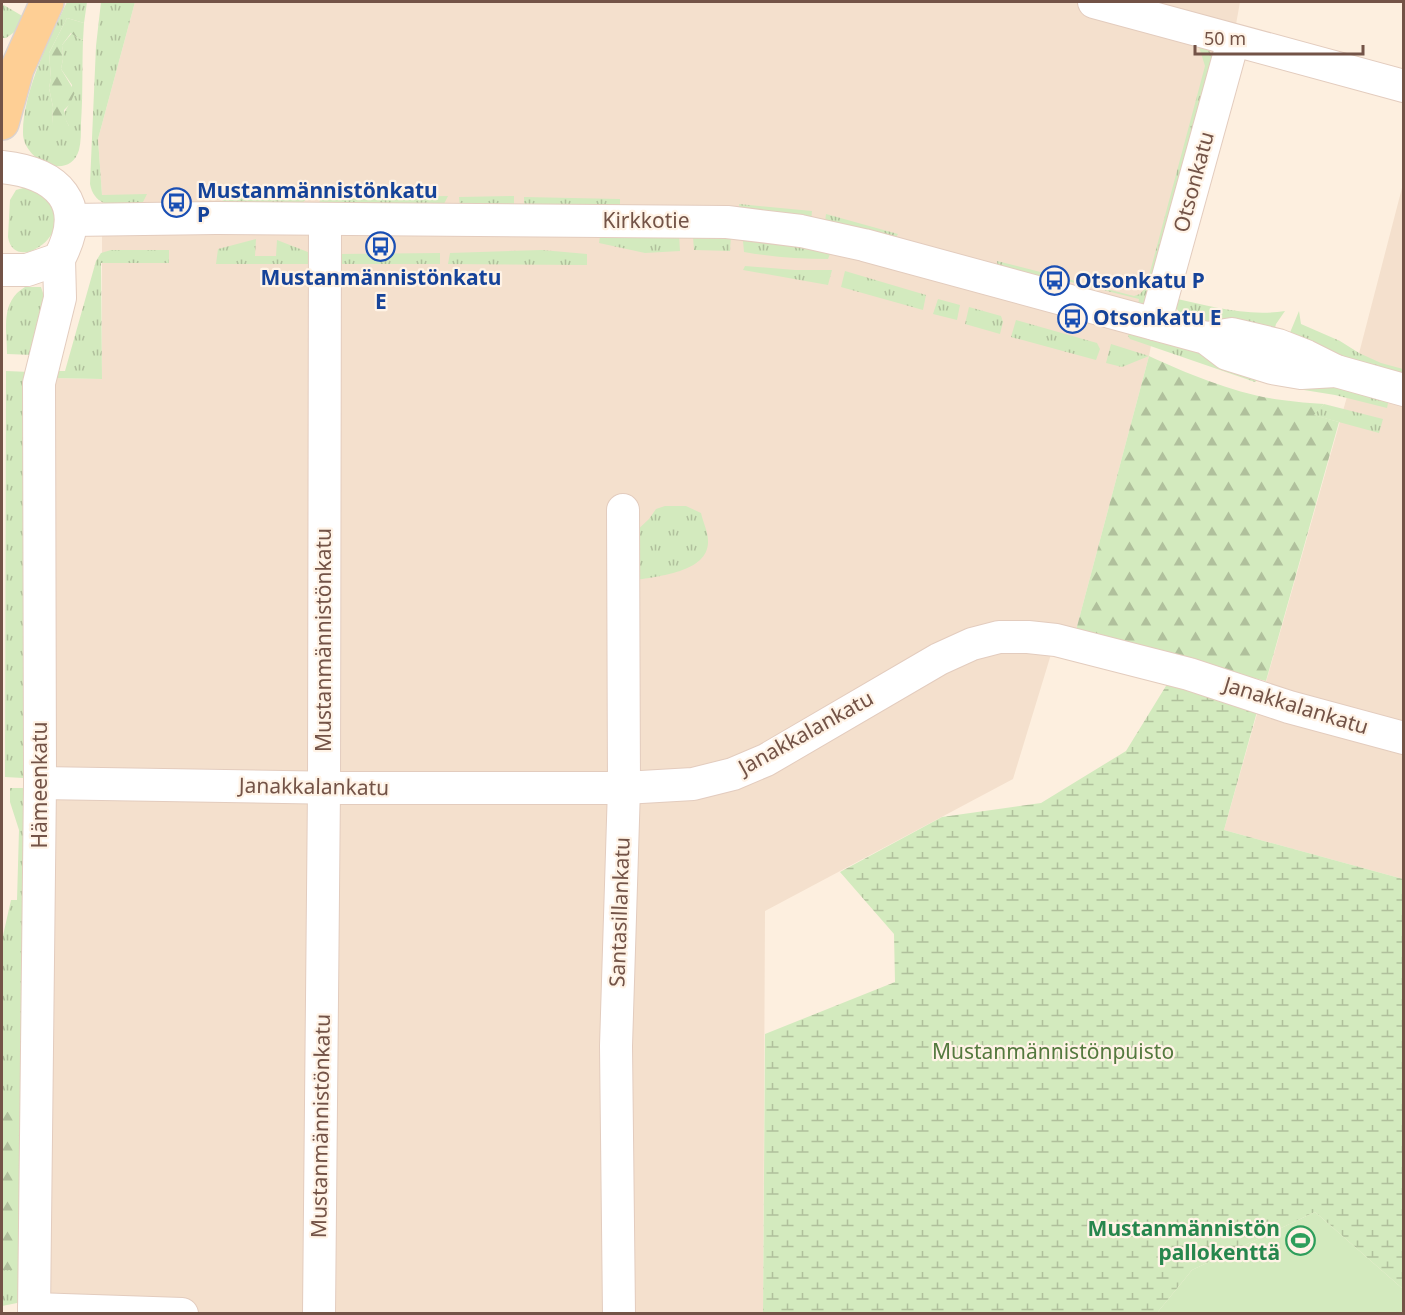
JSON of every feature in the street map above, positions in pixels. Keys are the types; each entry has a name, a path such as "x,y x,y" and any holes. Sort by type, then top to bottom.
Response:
{"main road":[{"path":"2,123 9,65 47,2"}],"street":[{"path":"1094,2 1404,86"},
{"name":"Otsonkatu","path":"1155,324 1233,41"},
{"path":"2,167 23,170 45,179 66,197 71,220"},
{"name":"Mustanmännistönkatu","path":"319,1314 324,788 325,219"},
{"name":"Kirkkotie","path":"71,220 727,222 801,231 875,248 1206,338 1232,334 1278,345 1336,371 1404,390"},
{"name":"Hämeenkatu","path":"34,1312 40,783 39,383 60,298 58,259 69,240 71,220"},
{"path":"2,270 27,270 58,259"},
{"name":"Santasillankatu","path":"619,1314 616,1046 624,788 623,510"},
{"name":"Janakkalankatu","path":"40,783 324,788 624,788 693,784 733,774 766,760 939,659 972,644 999,638 1028,637 1056,640 1189,674 1289,707 1404,738"},
{"path":"34,1312 182,1314"}],"shaded area":[{"path":"135,2 1240,2 1233,41 1155,324 1149,356 1075,634 1052,651 1013,779 765,911 763,1313 46,1314 52,378 102,379 102,195 98,139"},
{"path":"1403,184 1403,879 1224,830 1356,365"}],"green space":[{"path":"67,2 87,2 84,23 67,18 49,53 52,124 69,126 64,114 71,98 72,85 61,69 62,45 72,33 83,40 81,137 79,150 74,160 66,165 57,166 38,159 30,151 23,132 24,116 32,83"},
{"path":"101,2 135,2 98,139 102,195 147,194 141,206 117,206 103,202 97,198 90,184 96,46"},
{"path":"2,4 24,17 16,31 6,38 2,38"},
{"path":"67,18 84,23 83,40 71,33 62,45 61,69 75,92 70,104 64,110 69,126 67,130 61,131 52,124 49,53"},
{"path":"1191,38 1207,46 1214,61 1148,301 1138,305 1139,299 1047,276 1044,282 998,270 997,261 1134,296 1140,294 1146,287 1205,66 1199,47"},
{"path":"27,187 48,199 55,212 56,224 51,236 42,245 31,251 21,252 13,248 8,237 10,200 16,190"},
{"path":"222,195 309,197 297,207 223,207"},
{"path":"448,196 442,208 319,203 321,198"},
{"path":"514,196 512,208 460,208 459,197"},
{"path":"524,197 620,199 620,205 617,209 524,206"},
{"path":"739,204 812,211 811,221 740,213"},
{"path":"826,214 898,234 895,239 825,222"},
{"path":"679,234 680,251 645,253 599,243 600,236"},
{"path":"746,235 832,249 828,259 754,254 744,252 743,241"},
{"path":"731,236 730,251 694,250 693,237"},
{"path":"256,239 255,256 276,256 277,240 313,254 313,264 216,264 218,249"},
{"path":"111,250 169,250 169,263 101,263 102,379 52,378 54,371 65,371 96,261 101,253"},
{"path":"542,250 587,254 587,265 448,264 450,253"},
{"path":"440,253 440,264 335,264 337,254"},
{"path":"745,266 832,270 828,285 743,270"},
{"path":"845,271 926,295 923,310 841,287"},
{"path":"25,287 41,287 46,302 33,355 7,354 8,308 17,293"},
{"path":"1173,298 1243,312 1285,311 1276,324 1273,335 1185,318 1174,306"},
{"path":"938,299 960,305 957,320 933,314"},
{"path":"969,307 1001,316 1003,322 1000,334 965,324"},
{"path":"1299,311 1301,324 1340,341 1381,363 1403,369 1403,378 1356,365 1289,335"},
{"path":"1016,320 1097,343 1100,349 1096,360 1011,337"},
{"path":"1130,330 1187,347 1261,378 1255,382 1130,339 1128,336"},
{"path":"1111,344 1149,356 1122,367 1106,363"},
{"path":"1149,356 1197,377 1249,394 1324,404 1314,415 1339,422 1266,681 1075,634"},
{"path":"6,371 30,372 25,776 23,778 5,777"},
{"path":"1277,379 1335,386 1389,398 1387,408 1335,395 1279,386"},
{"path":"1324,404 1383,419 1379,433 1313,415"},
{"path":"665,506 686,506 701,513 708,538 706,551 700,560 681,571 636,580 633,534 656,509"},
{"name":"Mustanmännistönpuisto","path":"1169,681 1258,708 1224,830 1403,879 1403,1289 1315,1212 1192,1270 1157,1313 763,1314 765,1034 895,982 894,934 840,872 942,817 1041,803 1126,751"},
{"path":"10,788 24,788 22,1112 2,1112 2,940 11,900 17,900 19,830 10,802"},
{"path":"2,1112 22,1112 22,1270 2,1270"},
{"name":"Mustanmännistön pallokenttä","path":"1315,1212 1403,1289 1403,1313 1157,1313 1192,1270"},
{"path":"2,1270 22,1270 22,1302 2,1306"}],"place":[{"name":"Mustanmännistönkatu P","path":"176,203"},
{"name":"Mustanmännistönkatu E","path":"381,247"},
{"name":"Otsonkatu P","path":"1054,281"},
{"name":"Otsonkatu E","path":"1072,318"},
{"name":"Mustanmännistön pallokenttä","path":"1301,1241"}]}
